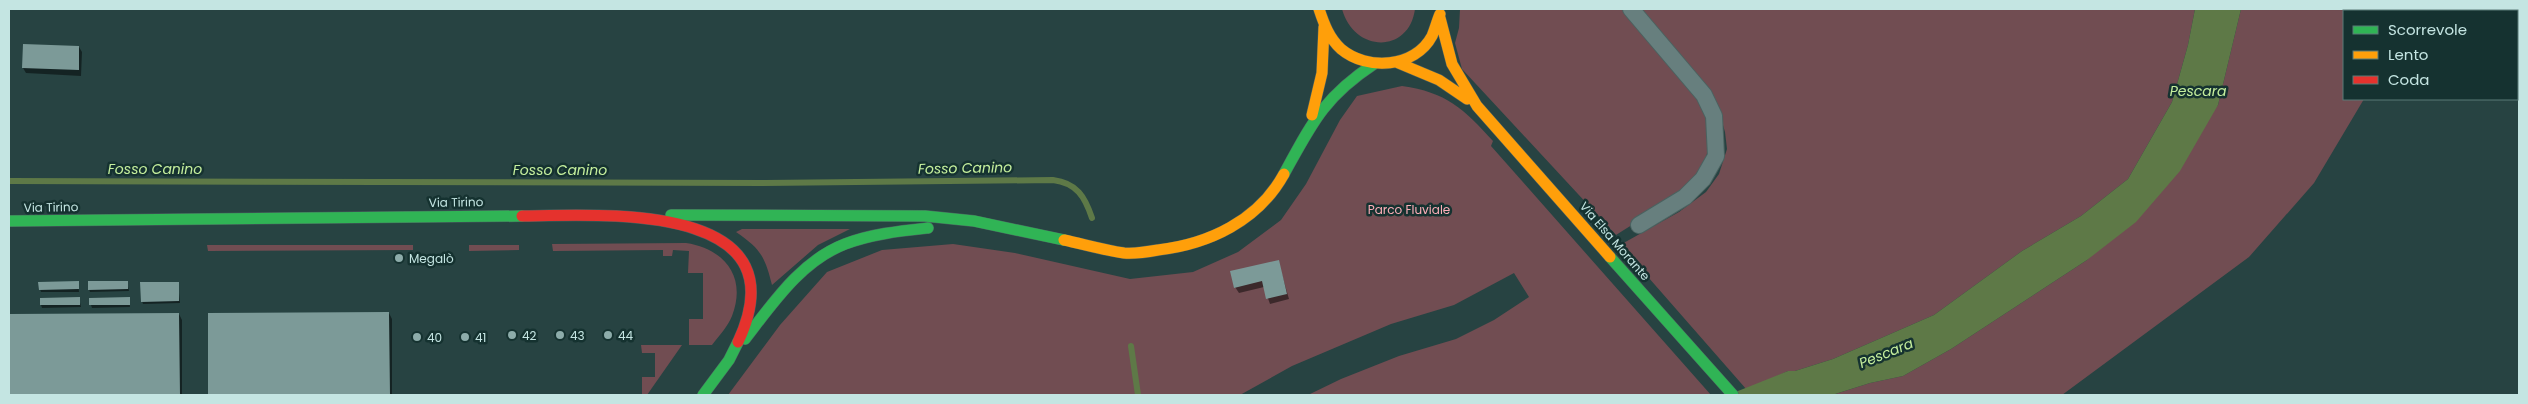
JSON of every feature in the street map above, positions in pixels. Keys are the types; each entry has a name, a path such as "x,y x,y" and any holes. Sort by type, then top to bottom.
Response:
{"street":[{"path":"622,215 925,216 974,221 1125,253 1185,246 1219,234 1250,215 1277,186 1311,117 1319,87 1323,64 1324,28 1319,9"},
{"path":"1631,9 1704,95 1714,116 1716,156 1703,179 1685,197 1639,225"},
{"path":"1324,28 1334,43 1349,56 1374,64 1396,62 1418,51 1427,42 1440,13"},
{"name":"Via Elsa Morante","path":"1440,13 1443,39 1452,68 1477,106 1733,395"},
{"name":"Via Elsa Morante","path":"1396,62 1439,80 1477,106"},
{"path":"1300,142 1320,110 1334,94 1374,64"},
{"name":"Via Tirino","path":"9,221 622,215 706,232 721,238 734,249 748,271 752,287 748,311 732,355 703,395"},
{"path":"732,355 799,274 835,248 884,234 974,221"}],"green space":[{"path":"1342,9 1415,9 1411,24 1403,34 1392,40 1381,42 1369,40 1358,34 1348,23"},
{"path":"1460,9 1623,9 1684,78 1702,102 1709,121 1710,132 1707,155 1698,176 1674,198 1616,235 1462,69 1455,43 1459,28"},
{"path":"1639,9 2195,9 2188,45 2172,102 2128,179 2081,216 2022,251 1934,315 1833,359 1795,371 1788,371 1747,390 1620,245 1679,212 1706,192 1719,174 1727,149 1725,132 1717,105"},
{"path":"2241,9 2403,9 2343,10 2343,100 2363,100 2314,183 2249,257 2062,395 1832,395 1870,383 1903,376 1951,349 2087,260 2218,105"},
{"name":"Parco Fluviale","path":"1402,86 1431,93 1442,98 1463,111 1473,120 1493,141 1491,146 1711,395 1308,395 1341,379 1399,356 1456,339 1494,320 1529,297 1514,273 1454,305 1391,324 1292,366 1240,395 728,395 780,325 827,272 882,250 953,244 1015,253 1130,279 1193,272 1238,252 1281,220 1306,184 1340,120 1357,96"},
{"path":"742,229 850,229 818,245 772,285 761,254 736,232"},
{"path":"686,243 712,251 722,258 734,277 737,289 732,316 712,345 689,345 689,319 703,319 703,273 688,273 689,251 673,250 672,256 663,256 663,250 553,251 552,244"},
{"path":"207,245 413,245 413,250 208,251"},
{"path":"469,245 519,245 519,250 469,251"},
{"path":"641,345 682,345 647,395 642,395 642,377 655,377 655,353 642,353"}],"water":[{"name":"Pescara","path":"2195,9 2241,9 2218,105 2180,171 2136,222 2087,260 1951,349 1903,376 1870,383 1832,395 1728,395 1788,371 1795,371 1833,359 1934,315 2022,251 2081,216 2128,179 2172,102 2188,45"}],"building":[{"path":"23,44 79,46 79,70 22,68"},
{"path":"1279,260 1287,294 1266,299 1262,281 1234,288 1230,271"},
{"path":"79,281 79,289 39,290 38,282"},
{"path":"88,281 128,281 128,289 88,290"},
{"path":"140,282 179,282 179,301 141,302"},
{"path":"80,297 80,305 40,305 40,298"},
{"path":"130,297 130,305 89,305 89,298"},
{"path":"389,312 390,395 208,395 208,313"},
{"path":"179,313 180,395 9,395 9,314"}],"waterway":[{"name":"Fosso Canino","path":"9,181 764,183 1053,180 1068,184 1079,192 1092,218"},
{"name":"Fosso Canino","path":"1131,346 1138,395"}],"traffic: fast":[{"path":"1284,174 1321,112 1343,88 1374,64"},
{"path":"671,215 925,216 974,221 1064,240"},
{"path":"9,221 522,216"},
{"path":"745,339 789,284 801,272 829,251 875,235 928,228"},
{"path":"1610,257 1733,395"},
{"path":"703,395 729,360 738,342"}],"traffic: slow":[{"path":"1319,9 1330,35 1341,49 1364,61 1377,63 1390,63 1414,55 1424,47 1432,36 1440,14"},
{"path":"1440,18 1452,64 1477,106 1610,257"},
{"path":"1312,115 1322,73 1324,27"},
{"path":"1396,62 1439,80 1467,99"},
{"path":"1064,240 1124,253 1177,247 1196,242 1213,236 1246,217 1261,205 1284,174"}],"traffic: jam":[{"path":"522,216 599,215 643,218 685,226 720,240 743,263 751,296 738,342"}],"place":[{"name":"Megalò","path":"399,258"},
{"name":"42","path":"512,335"},
{"name":"43","path":"560,335"},
{"name":"44","path":"608,335"},
{"name":"40","path":"417,337"},
{"name":"41","path":"465,337"}]}
